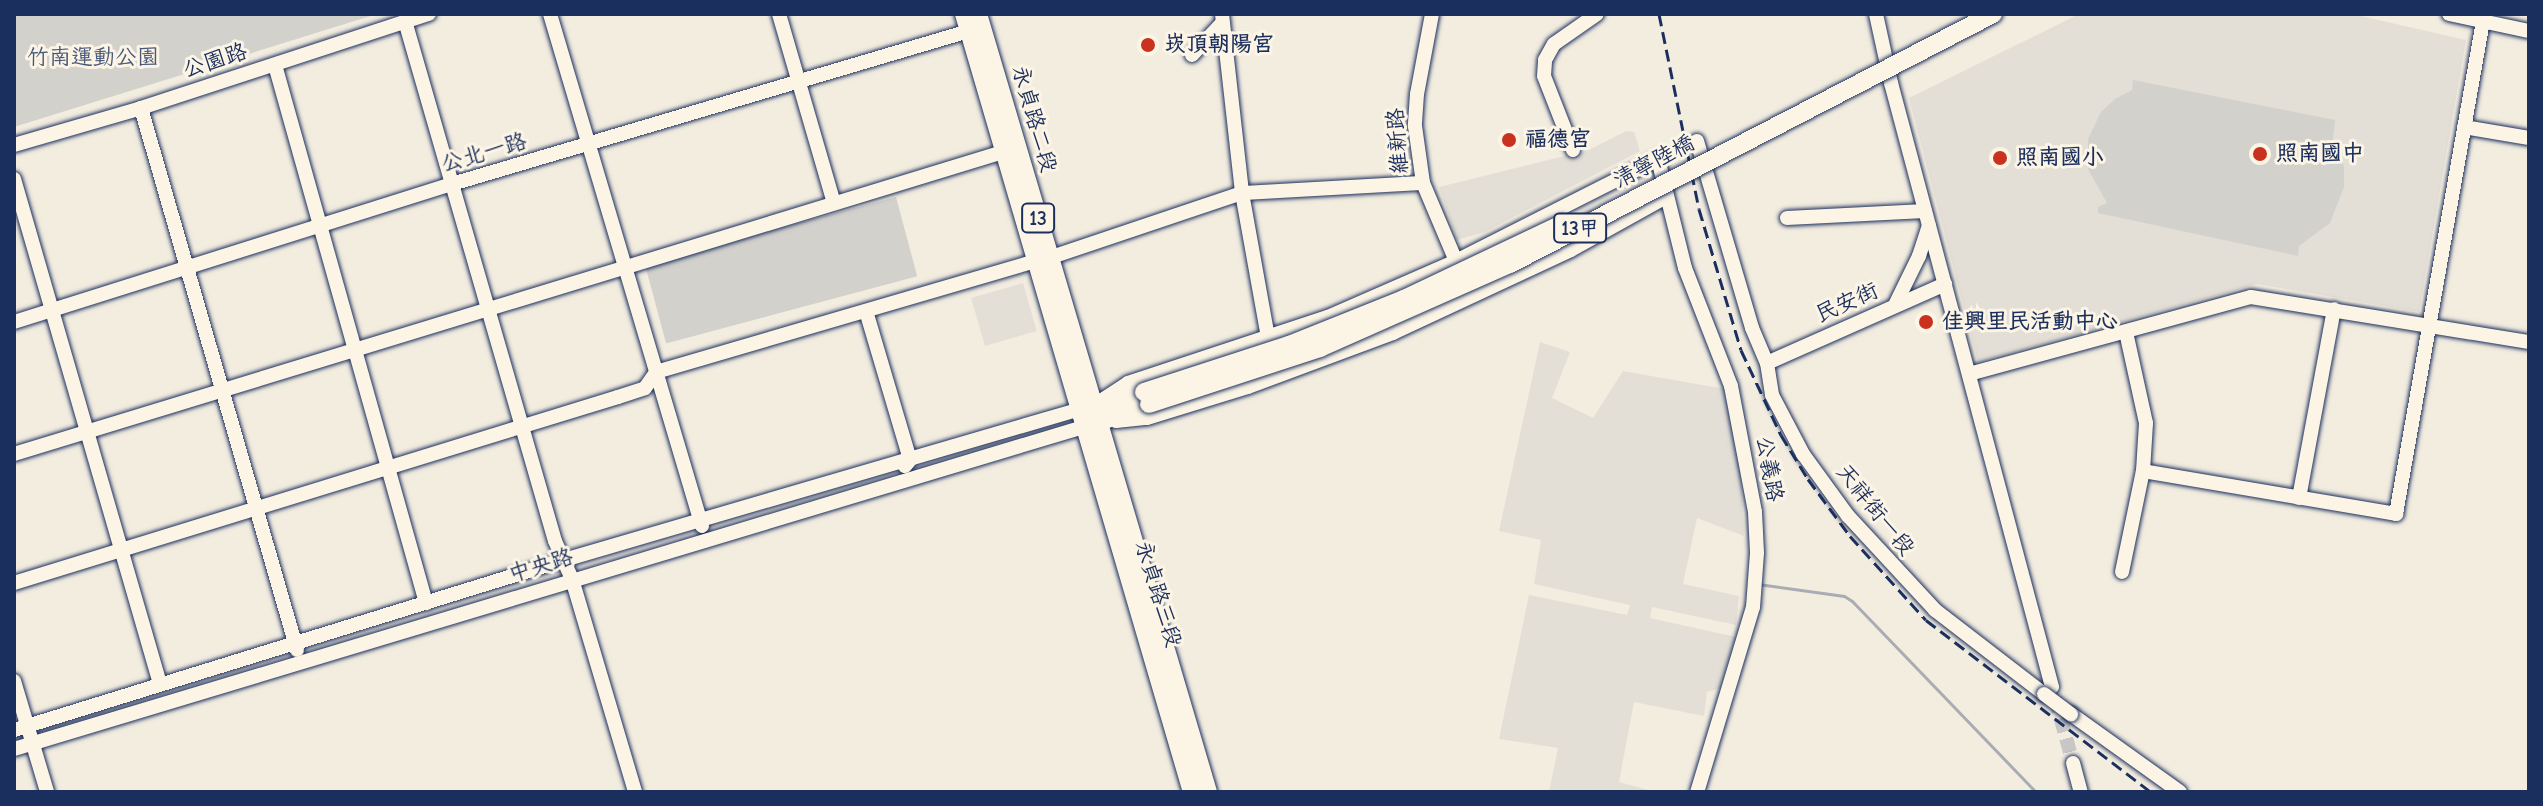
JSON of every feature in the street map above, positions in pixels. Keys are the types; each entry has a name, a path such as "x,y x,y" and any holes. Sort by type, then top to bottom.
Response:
{"main road":[{"name":"永貞路二段","path":"978,14 1003,152 1042,260"},
{"name":"清寧陸橋","path":"1147,398 1404,299 1551,229 1965,14"},
{"name":"清寧陸橋","path":"1147,398 1320,348 1496,271 1993,14"},
{"name":"永貞路二段","path":"966,22 993,92 1087,417"},
{"name":"13甲","path":"1087,417 1147,398"},
{"name":"永貞路三段","path":"1087,417 1192,792"},
{"name":"永貞路三段","path":"1087,417 1208,792"}],"street":[{"name":"公園路","path":"14,145 141,108 429,14"},
{"path":"550,14 705,538"},
{"path":"779,14 834,203"},
{"name":"維新路","path":"1432,14 1417,94 1415,126 1423,183 1456,261"},
{"path":"1573,150 1544,76 1545,60 1554,44 1597,14"},
{"path":"1876,14 2048,691"},
{"path":"2449,14 2529,31"},
{"path":"1192,55 1222,19"},
{"path":"1222,19 1242,193 1268,338"},
{"path":"405,21 490,307 555,541 572,579 635,792"},
{"path":"2143,471 2396,514 2483,21"},
{"name":"公北一路","path":"14,322 452,184 799,82 966,22"},
{"path":"275,65 353,352 426,603"},
{"path":"141,108 225,390 300,663"},
{"path":"2464,127 2529,138"},
{"name":"天祥街一段","path":"1697,141 1748,313 1767,363 1772,395 1803,454 1848,516 1935,610 2180,792"},
{"path":"14,454 1003,152"},
{"name":"公義路","path":"1456,261 1658,159 1694,293 1726,372 1753,499 1755,595 1738,667 1697,792"},
{"path":"14,179 160,684"},
{"path":"14,583 124,552 255,508 645,388 656,372 1042,260 1242,193 1423,183"},
{"path":"1087,417 1147,418 1248,387 1431,315 1571,250 1666,197"},
{"path":"1787,218 1927,218"},
{"path":"1895,305 1919,256 1927,218"},
{"path":"1087,417 1128,383 1268,338 1456,261"},
{"path":"1414,279 1431,315"},
{"name":"民安街","path":"1767,363 1945,284"},
{"path":"1969,374 2251,297 2529,342"},
{"path":"2299,498 2334,309"},
{"path":"866,311 910,460 889,485"},
{"path":"2122,572 2143,471 2146,423 2126,332"},
{"name":"中央路","path":"21,728 296,641 700,520 910,460 1087,417"},
{"name":"中央路","path":"14,749 705,538 889,485 1087,417"},
{"path":"14,681 21,728 34,743 47,792"},
{"path":"2073,763 2081,792"}],"shaded area":[{"path":"2079,14 2352,14 2466,40 2419,312 2257,284 1978,362 1909,98"},
{"path":"1626,131 1634,132 1640,151 1485,232 1457,240 1439,187 1589,150"},
{"path":"1023,283 1037,331 985,346 971,298"},
{"path":"1540,342 1570,352 1552,398 1593,418 1623,371 1725,389 1741,478 1744,536 1697,518 1683,584 1739,596 1736,625 1652,607 1650,618 1736,637 1722,688 1707,692 1704,716 1634,702 1619,782 1656,792 1549,792 1558,748 1499,739 1529,595 1627,615 1630,605 1534,584 1541,540 1499,531"}],"green space":[{"name":"竹南運動公園","path":"14,14 377,14 14,127"},
{"path":"2133,80 2335,120 2333,139 2344,167 2344,187 2330,223 2299,246 2298,256 2098,213 2098,207 2107,203 2088,169 2088,139 2101,112 2115,99 2132,90"},
{"path":"896,197 917,276 666,343 645,264"}],"waterway":[{"path":"1758,584 1844,596 1852,601 2036,792"}],"tunnel":[{"path":"2055,698 2073,763"}],"railway":[{"path":"1659,14 1699,209 1741,350 1781,435 1808,479 1850,536 1926,620 2151,792"}],"place":[{"name":"崁頂朝陽宮","path":"1148,45"},
{"name":"福德宮","path":"1509,140"},
{"name":"照南國中","path":"2260,154"},
{"name":"照南國小","path":"2000,158"},
{"name":"佳興里民活動中心","path":"1926,322"}]}
